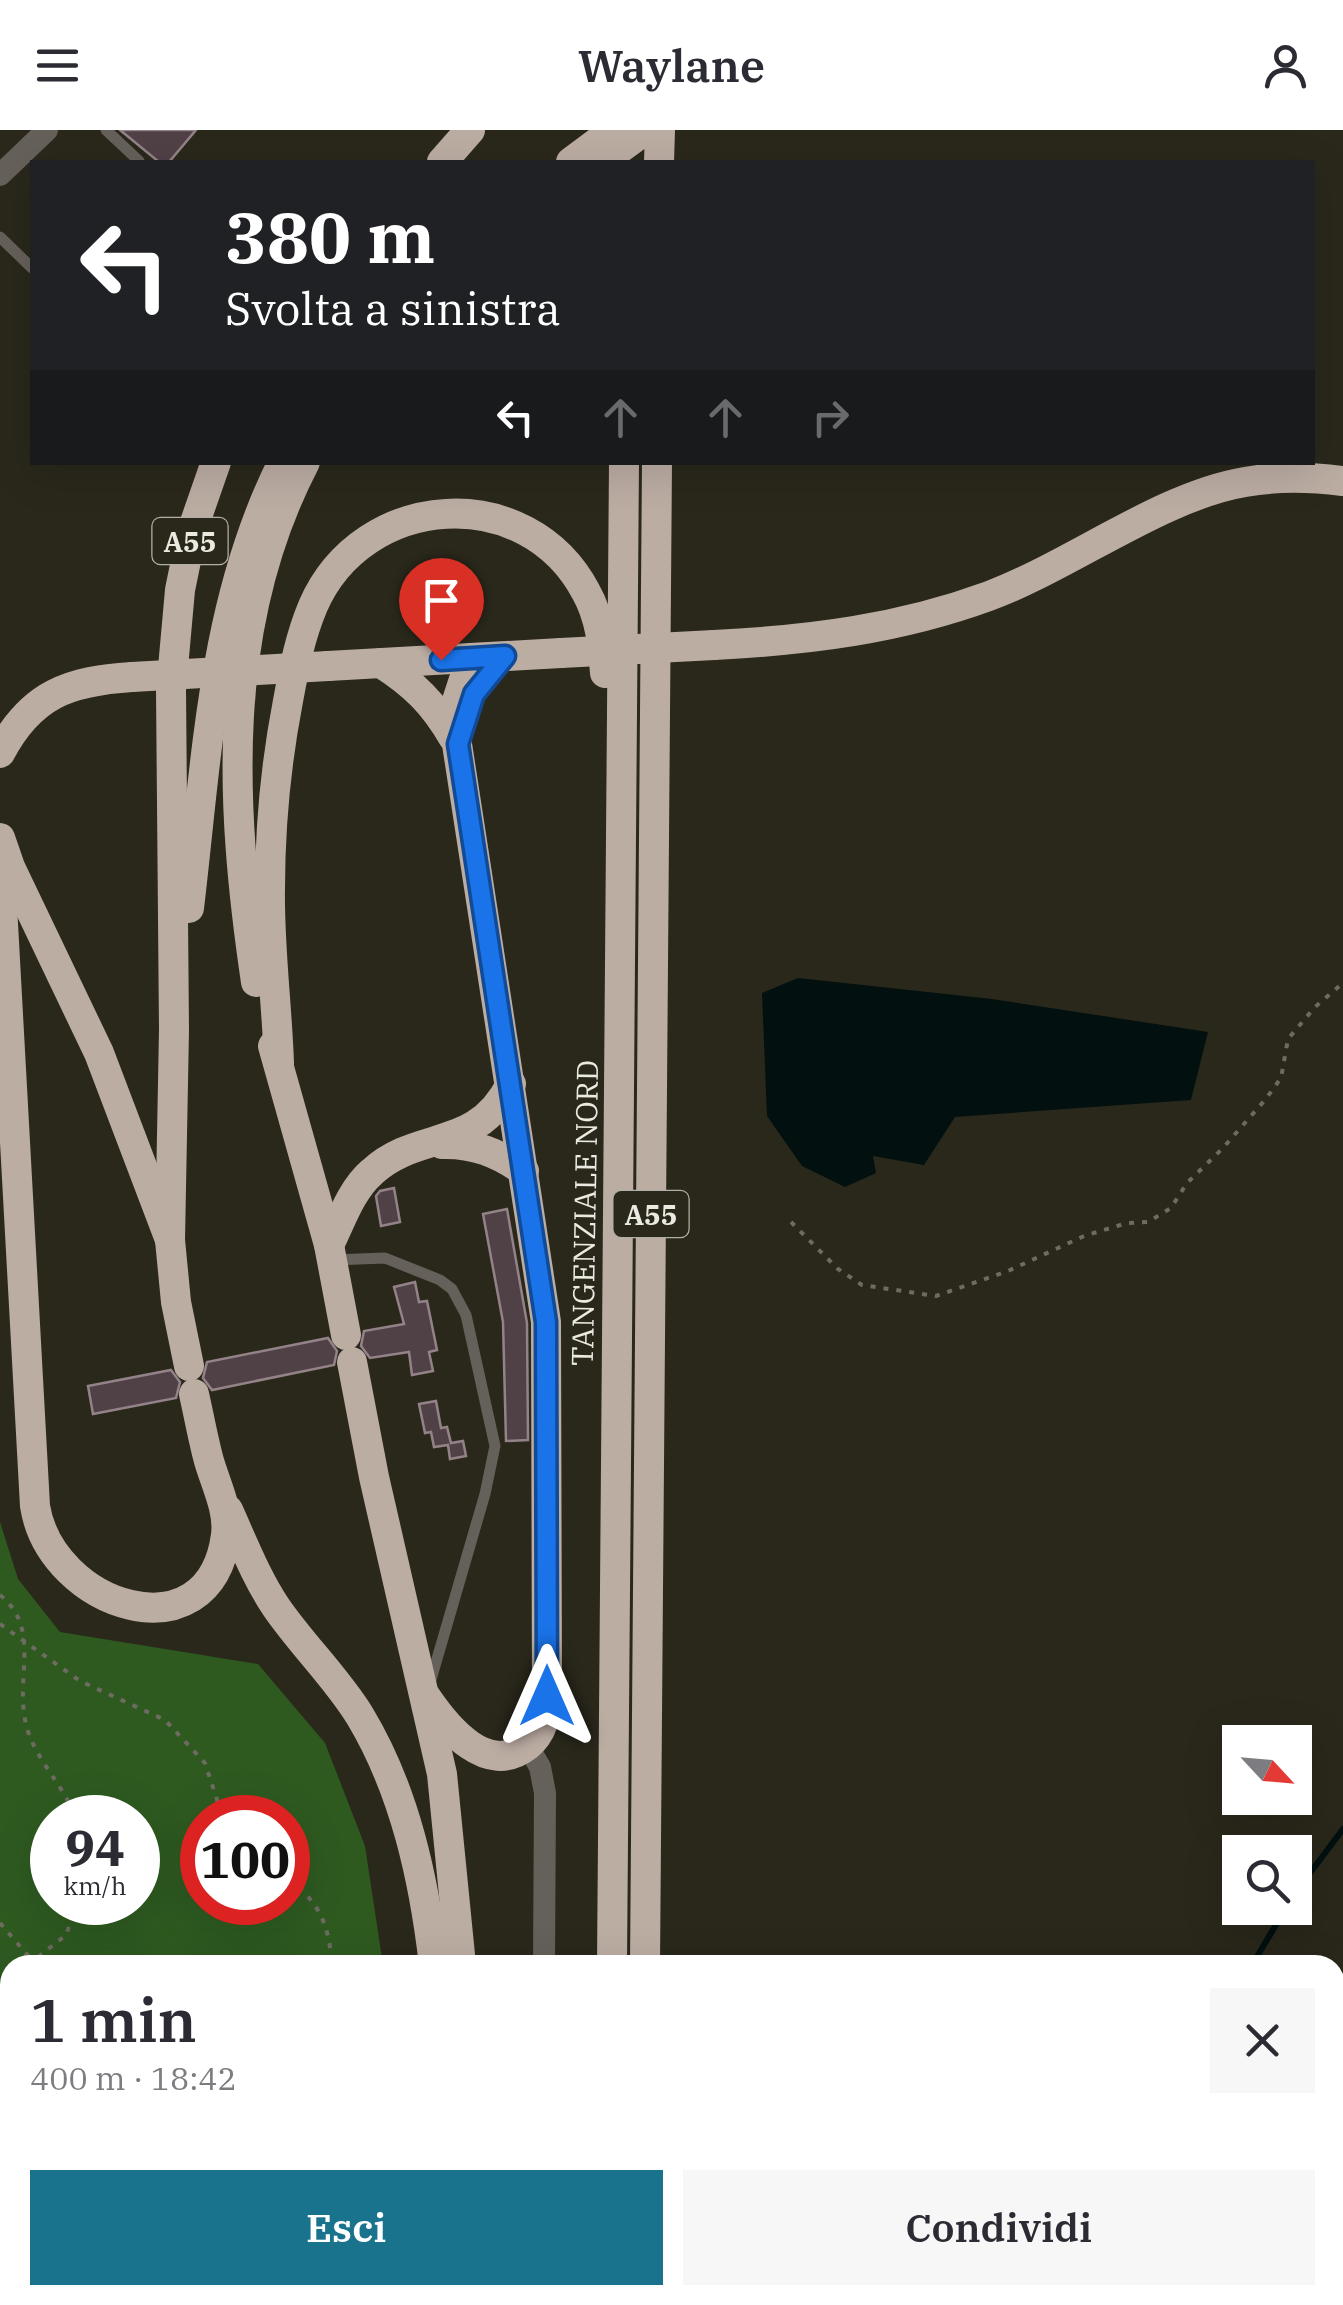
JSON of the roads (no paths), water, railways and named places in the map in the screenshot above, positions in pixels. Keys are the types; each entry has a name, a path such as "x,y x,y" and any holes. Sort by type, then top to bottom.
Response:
{"highway":[{"path":"444,160 470,130"},
{"path":"586,159 614,130"},
{"path":"625,160 626,130"},
{"path":"586,159 645,130"},
{"path":"660,130 660,160"},
{"name":"A55","path":"170,1240 174,1030 171,690 176,623 192,532 215,465"},
{"path":"174,1030 220,653 250,540 281,465"},
{"name":"A55","path":"304,465 259,582 245,645 237,714 242,872 259,1002 331,1253 374,1477 442,1774 461,1955"},
{"name":"TANGENZIALE NORD","path":"612,1955 624,465"},
{"name":"A55","path":"645,1955 657,465"},
{"path":"0,753 19,722 42,700 80,682 838,636 923,618 1024,582 1169,508 1220,488 1282,478 1343,481"},
{"path":"278,1063 270,890 281,736 301,638 331,574 352,551 378,532 430,515 486,517 536,536 573,572 598,622 606,690 624,771"},
{"path":"458,744 474,694 505,656"},
{"path":"426,1697 442,1720 480,1752 503,1757 527,1746 540,1732 546,1711 546,1322 454,710 471,658"},
{"path":"382,662 427,696 458,744"},
{"path":"0,838 10,868 99,1053 170,1240 176,1302 226,1526 222,1556 204,1586 178,1604 149,1607 96,1592 66,1571 42,1536 35,1506 0,869"},
{"path":"331,1253 360,1184 372,1170 486,1120 501,1104 511,1084"},
{"path":"429,1144 463,1143 485,1149 524,1171"},
{"path":"218,1489 276,1607 336,1681 378,1747 422,1879 433,1955"}],"street":[{"path":"0,175 47,130"},
{"path":"527,1746 540,1766 545,1792 544,1955"}],"lane":[{"path":"106,130 137,160"},
{"path":"0,237 30,266"},
{"path":"331,1253 385,1258 440,1280 452,1289 466,1315 491,1427 495,1446 486,1494 426,1697"}],"waterway":[{"path":"1312,1870 1343,1829"},
{"path":"1258,1955 1276,1925"}]}
